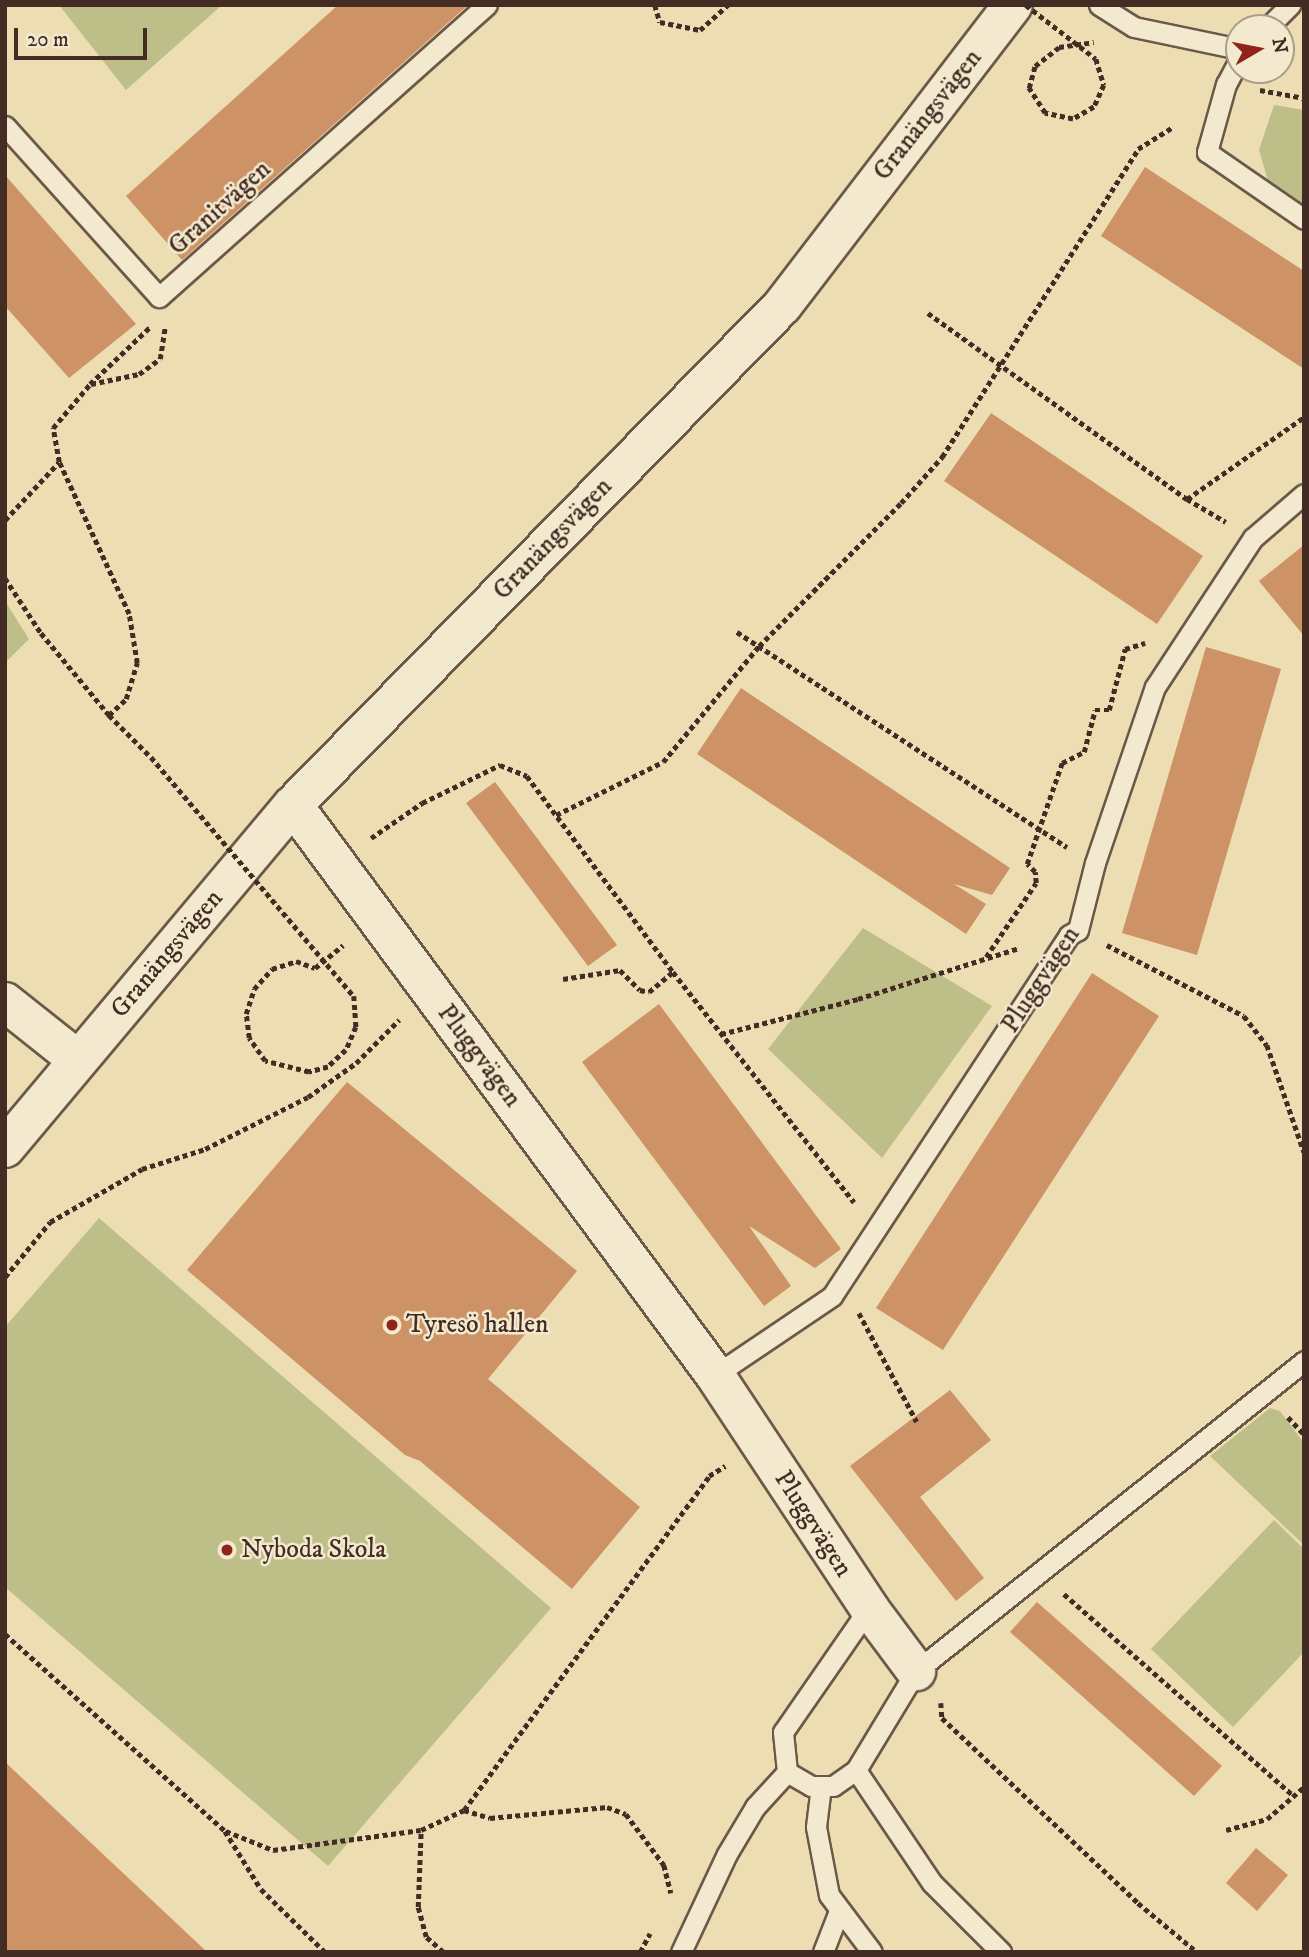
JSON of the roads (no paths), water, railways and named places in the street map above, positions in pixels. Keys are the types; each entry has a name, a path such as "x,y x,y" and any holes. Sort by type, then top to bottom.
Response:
{"street":[{"name":"Granängsvägen","path":"5,1148 293,805 782,306 1013,5"},
{"name":"Pluggvägen","path":"293,805 715,1375 869,1608 927,1663"},
{"path":"5,1002 78,1060"}],"lane":[{"name":"Granitvägen","path":"5,125 159,297 487,5"},
{"path":"1099,5 1134,27 1225,46"},
{"path":"1226,84 1207,152 1304,219"},
{"name":"Pluggvägen","path":"715,1375 832,1296 874,1228 1074,932 1155,687 1253,538 1304,494"},
{"path":"787,1772 811,1786 833,1786 856,1770 927,1663 1304,1361"},
{"path":"681,1952 727,1854 755,1807 787,1772 783,1732 869,1608"},
{"path":"856,1770 932,1883 1001,1952"},
{"path":"821,1786 816,1827 829,1895 872,1952"},
{"path":"823,1952 839,1911"}],"place":[{"name":"Tyresö hallen","path":"392,1325"},
{"name":"Nyboda Skola","path":"227,1550"}]}
